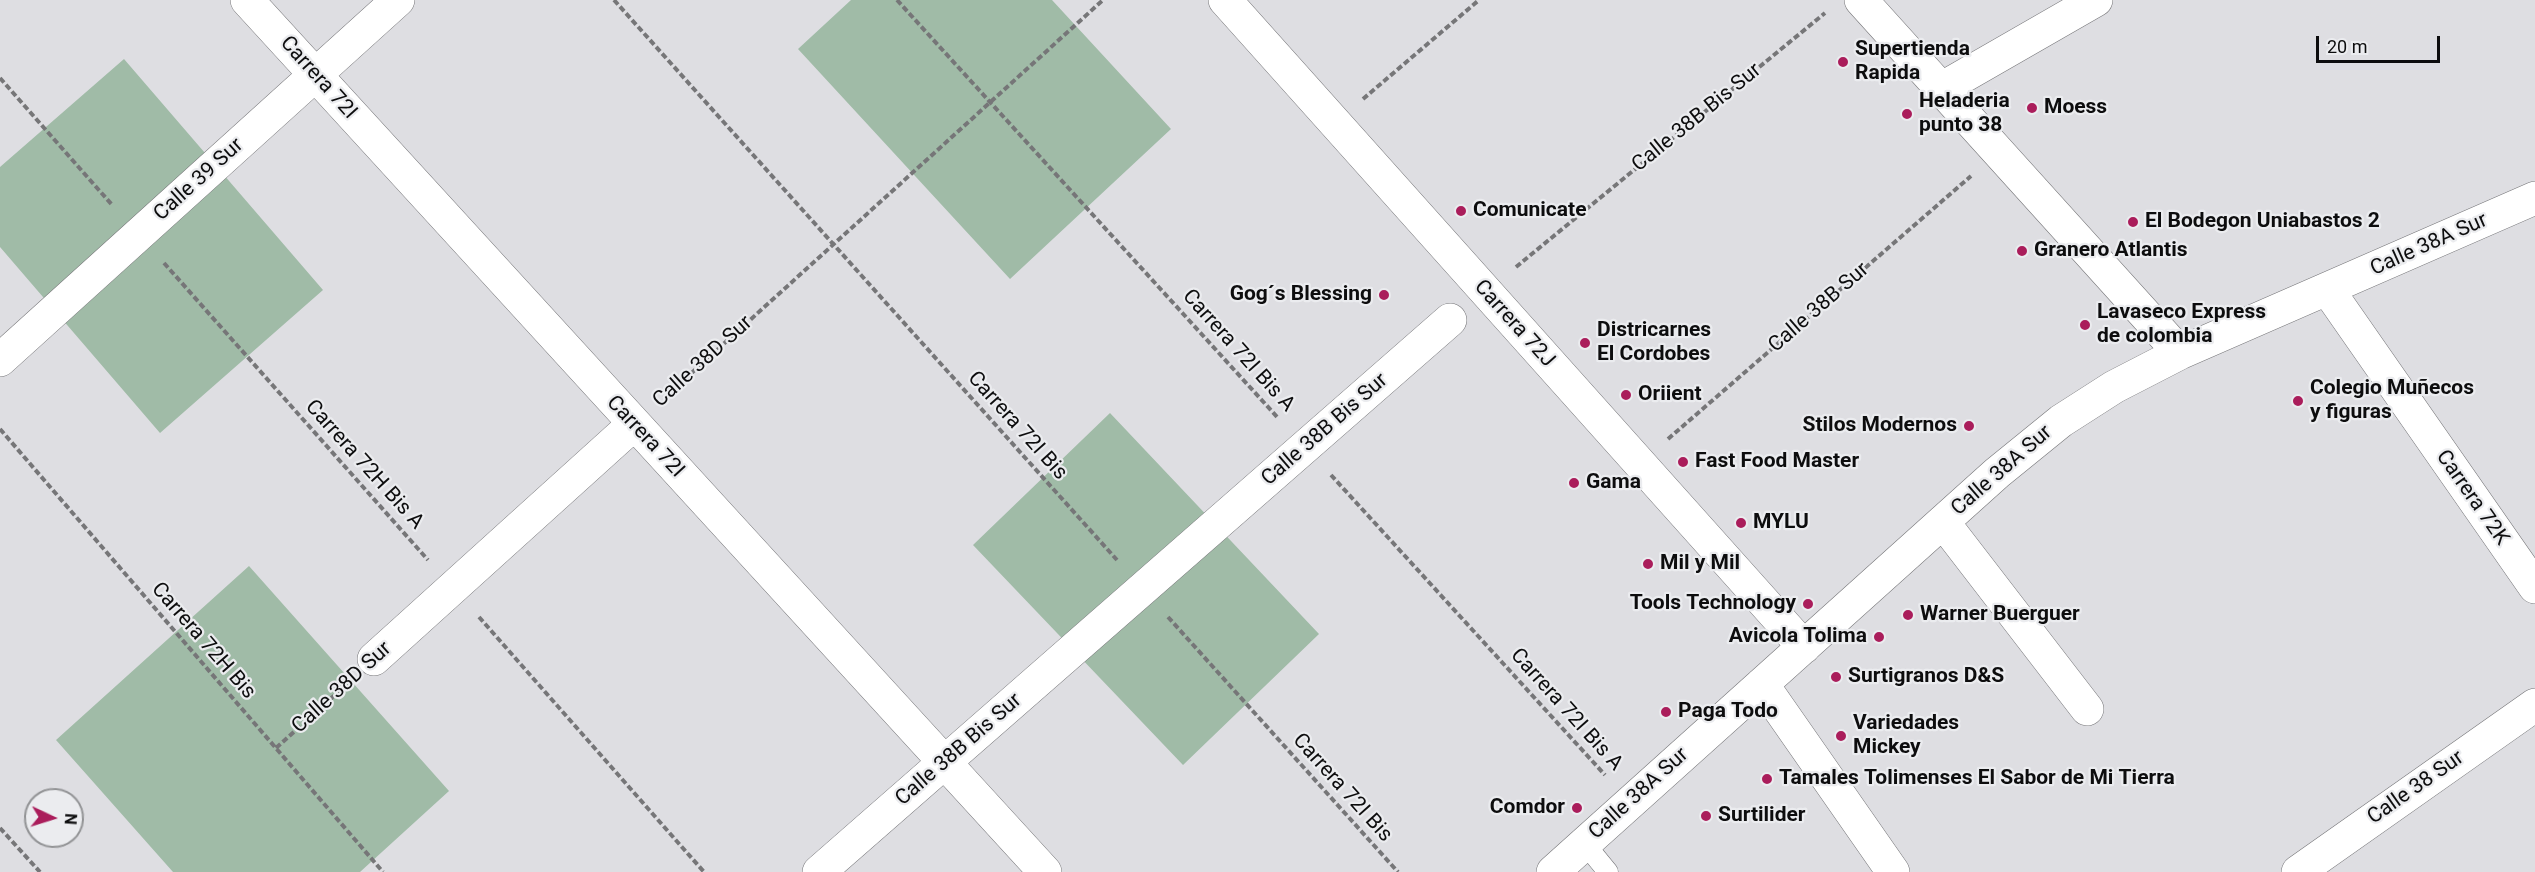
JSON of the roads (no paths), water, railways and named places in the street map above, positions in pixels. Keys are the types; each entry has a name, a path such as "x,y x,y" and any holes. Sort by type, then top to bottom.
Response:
{"street":[{"name":"Carrera 72I","path":"247,0 1045,872"},
{"name":"Calle 39 Sur","path":"0,360 398,0"},
{"name":"Carrera 72J","path":"1225,0 1804,647"},
{"path":"1941,89 2096,0"},
{"path":"1846,4 1941,89 2180,353"},
{"name":"Calle 38A Sur","path":"1553,872 1943,522 2061,421 2114,387 2180,353 2535,198"},
{"name":"Carrera 72K","path":"2328,290 2535,588"},
{"name":"Calle 38B Bis Sur","path":"819,872 1450,320"},
{"name":"Calle 38D Sur","path":"374,659 634,424"},
{"path":"1943,522 2087,709"},
{"path":"1762,684 1893,872"},
{"name":"Calle 38 Sur","path":"2298,872 2535,705"}],"lane":[{"path":"1585,844 1608,872"}],"place":[{"name":"Supertienda Rapida","path":"1843,62"},
{"name":"Moess","path":"2032,108"},
{"name":"Heladeria punto 38","path":"1907,114"},
{"name":"Comunicate","path":"1461,211"},
{"name":"El Bodegon Uniabastos 2","path":"2133,222"},
{"name":"Granero Atlantis","path":"2022,251"},
{"name":"Gog´s Blessing","path":"1384,295"},
{"name":"Lavaseco Express de colombia","path":"2085,325"},
{"name":"Districarnes El Cordobes","path":"1585,343"},
{"name":"Oriient","path":"1626,395"},
{"name":"Colegio Muñecos y figuras","path":"2298,401"},
{"name":"Stilos Modernos","path":"1969,426"},
{"name":"Fast Food Master","path":"1683,462"},
{"name":"Gama","path":"1574,483"},
{"name":"MYLU","path":"1741,523"},
{"name":"Mil y Mil","path":"1648,564"},
{"name":"Tools Technology","path":"1808,604"},
{"name":"Warner Buerguer","path":"1908,615"},
{"name":"Avicola Tolima","path":"1879,637"},
{"name":"Surtigranos D&S","path":"1836,677"},
{"name":"Paga Todo","path":"1666,712"},
{"name":"Variedades Mickey","path":"1841,736"},
{"name":"Tamales Tolimenses El Sabor de Mi Tierra","path":"1767,779"},
{"name":"Comdor","path":"1577,808"},
{"name":"Surtilider","path":"1706,816"}]}
